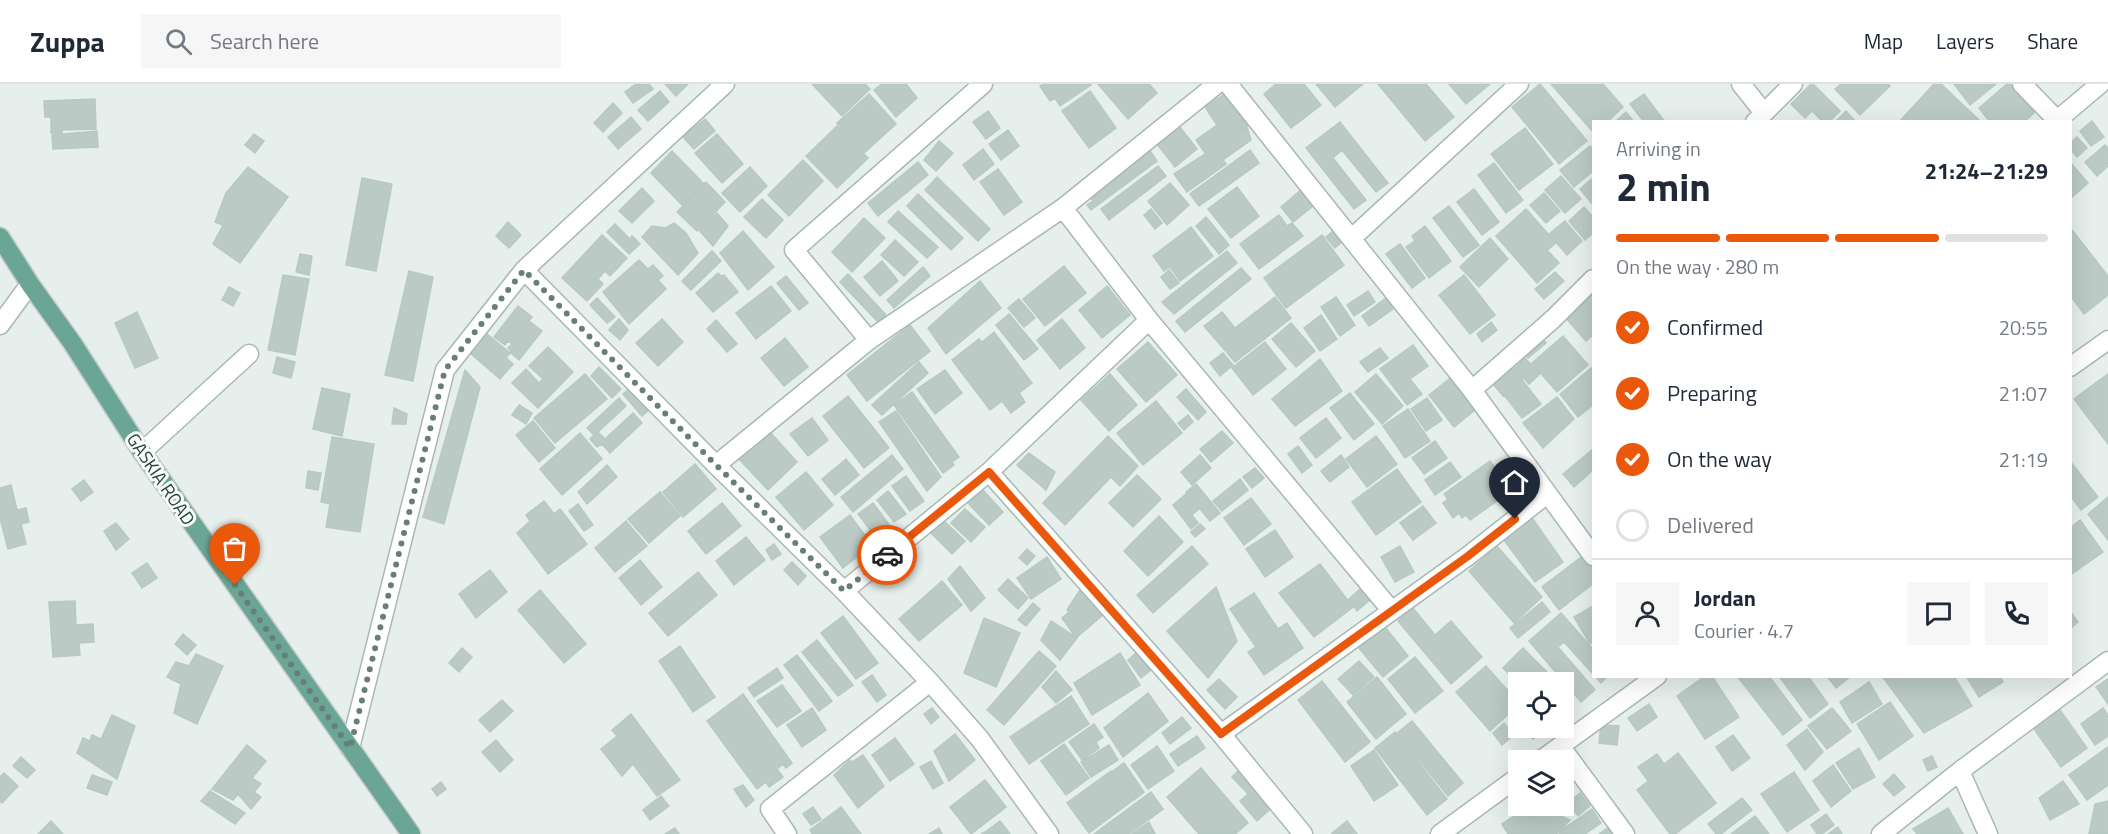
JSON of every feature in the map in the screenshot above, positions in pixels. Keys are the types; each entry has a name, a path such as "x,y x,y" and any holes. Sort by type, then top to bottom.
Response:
{"main road":[{"name":"GASKIA ROAD","path":"0,237 73,344 142,452 411,834"}],"street":[{"path":"350,748 445,370 524,270 725,84"},
{"path":"869,340 794,250 983,84"},
{"path":"716,465 869,340 1063,208 1217,84"},
{"path":"1228,84 1472,390 1592,555"},
{"path":"1352,238 1519,84"},
{"path":"1741,84 1759,117 1793,84"},
{"path":"2022,84 2055,120"},
{"path":"2057,120 2100,84"},
{"path":"1063,208 1149,320 1391,610"},
{"path":"524,270 844,591 930,682 980,739 1049,834"},
{"path":"1472,390 1592,280"},
{"path":"0,325 30,284"},
{"path":"844,591 989,472 1149,320"},
{"path":"2072,366 2108,340"},
{"path":"142,452 249,354"},
{"path":"989,472 1221,734 1303,834"},
{"path":"1221,734 1468,556 1547,494"},
{"path":"1881,834 1960,771 2108,662"},
{"path":"1556,750 1654,678"},
{"path":"787,834 770,809 930,682"},
{"path":"1561,747 1625,834"},
{"path":"1960,771 1988,834"},
{"path":"1440,834 1508,784"}],"building":[{"path":"636,84 649,84 653,89 633,103 625,92"},
{"path":"665,84 688,84 676,96"},
{"path":"812,84 865,84 870,89 842,116"},
{"path":"882,84 906,84 917,98 896,117 874,90"},
{"path":"1044,84 1091,85 1060,106 1055,98 1050,101 1040,86"},
{"path":"1098,84 1149,84 1157,93 1128,119"},
{"path":"1276,84 1304,84 1321,105 1291,128 1264,94"},
{"path":"1316,84 1363,84 1335,107"},
{"path":"1378,84 1426,84 1454,117 1425,141"},
{"path":"1449,84 1490,84 1466,104"},
{"path":"1540,84 1587,141 1559,164 1512,107"},
{"path":"1551,84 1603,84 1623,107 1609,120 1592,120 1592,131"},
{"path":"1813,84 1840,111 1831,120 1821,120 1812,111 1805,118 1791,104"},
{"path":"1841,84 1888,84 1890,86 1860,115 1835,89"},
{"path":"1934,84 1941,84 1979,120 1901,120"},
{"path":"1954,84 1996,84 1970,105"},
{"path":"2007,84 2010,84 2035,112 2026,120 1988,120 1979,108"},
{"path":"660,91 669,102 648,121 638,110"},
{"path":"1090,91 1116,128 1089,148 1062,111"},
{"path":"1226,93 1247,125 1205,153 1196,140 1217,125 1205,107"},
{"path":"869,94 896,124 863,154 837,123"},
{"path":"1644,94 1664,120 1642,120 1630,104"},
{"path":"95,99 96,129 62,130 62,133 51,133 51,117 45,117 44,101"},
{"path":"613,103 622,113 603,132 594,123"},
{"path":"988,111 1000,128 986,139 973,122"},
{"path":"1846,111 1854,120 1837,120"},
{"path":"1626,112 1632,120 1617,120"},
{"path":"631,117 641,129 618,149 608,137"},
{"path":"705,119 715,131 694,149 683,137"},
{"path":"2092,121 2104,137 2091,146 2080,131"},
{"path":"1340,122 1388,183 1376,192 1342,150 1333,158 1366,200 1354,209 1306,148"},
{"path":"837,126 868,158 837,188 806,156"},
{"path":"1179,126 1197,149 1175,167 1157,144"},
{"path":"1247,127 1251,140 1223,160 1226,164 1187,192 1174,174"},
{"path":"1525,128 1553,164 1519,190 1491,154"},
{"path":"1008,130 1019,146 1001,160 989,144"},
{"path":"97,131 98,147 53,149 52,135"},
{"path":"254,134 264,141 255,153 245,145"},
{"path":"717,134 743,164 722,183 695,153"},
{"path":"2077,137 2087,148 2077,157 2072,151 2072,141"},
{"path":"939,141 953,153 936,171 924,160"},
{"path":"2105,145 2108,148 2108,166 2097,176 2085,162"},
{"path":"1590,146 1592,148 1592,172 1574,187 1560,170"},
{"path":"1148,148 1157,161 1091,210 1087,205 1093,201 1089,195"},
{"path":"983,149 994,164 974,180 963,165"},
{"path":"1250,150 1259,163 1199,206 1190,194"},
{"path":"672,151 704,184 682,205 651,173"},
{"path":"803,160 823,181 789,216 768,195"},
{"path":"918,162 928,175 878,216 868,203"},
{"path":"1494,163 1523,200 1506,213 1478,175"},
{"path":"2072,164 2088,183 2072,197"},
{"path":"1158,166 1166,176 1109,220 1101,209"},
{"path":"248,167 288,197 240,263 213,244 223,225 215,222 226,193"},
{"path":"750,167 767,186 740,212 722,193"},
{"path":"998,169 1022,202 1004,215 980,182"},
{"path":"1561,176 1581,199 1565,213 1545,190"},
{"path":"937,177 990,229 978,241 925,190"},
{"path":"362,178 392,184 376,271 346,265"},
{"path":"1592,179 1592,204 1580,189"},
{"path":"706,182 725,202 697,231 677,212"},
{"path":"1170,183 1189,205 1167,225 1148,201"},
{"path":"1237,187 1259,216 1231,238 1208,209"},
{"path":"1304,187 1317,203 1293,222 1281,207"},
{"path":"642,188 654,201 632,223 619,211"},
{"path":"1474,189 1499,222 1482,235 1457,202"},
{"path":"1544,193 1560,211 1546,223 1530,205"},
{"path":"918,194 963,238 951,250 907,206"},
{"path":"762,199 783,220 766,238 744,217"},
{"path":"1449,206 1479,245 1463,257 1433,218"},
{"path":"1584,207 1592,216 1592,234 1585,240 1569,221"},
{"path":"1151,209 1162,223 1155,229 1144,215"},
{"path":"1526,209 1556,243 1547,250 1559,263 1537,283 1496,236"},
{"path":"898,211 938,247 927,258 888,222"},
{"path":"717,213 728,226 713,246 699,230"},
{"path":"1279,215 1287,226 1292,223 1303,236 1259,269 1240,244"},
{"path":"1206,217 1229,245 1219,254 1196,226"},
{"path":"864,218 885,238 852,272 832,252"},
{"path":"1565,221 1582,241 1567,255 1549,234"},
{"path":"508,222 521,235 509,248 496,236"},
{"path":"674,223 686,233 698,253 678,275 642,237 652,226 666,228"},
{"path":"615,224 630,239 632,236 640,244 629,254 607,232"},
{"path":"1425,226 1451,261 1429,278 1406,247 1415,241 1412,236"},
{"path":"1191,227 1213,256 1180,281 1170,267 1164,271 1153,256"},
{"path":"1335,229 1344,240 1335,248 1326,237"},
{"path":"2072,230 2108,276 2108,295 2084,314 2072,298"},
{"path":"743,231 774,267 748,290 720,253"},
{"path":"602,235 627,258 610,276 605,271 598,279 603,284 587,301 562,278"},
{"path":"1322,235 1344,265 1286,308 1264,278"},
{"path":"1490,238 1508,259 1479,287 1460,267"},
{"path":"895,240 918,262 904,276 881,255"},
{"path":"1400,244 1425,278 1412,288 1386,254"},
{"path":"712,251 721,261 691,290 682,281"},
{"path":"1227,251 1237,263 1174,314 1162,302"},
{"path":"300,254 312,256 309,275 296,272"},
{"path":"639,260 648,269 653,265 663,276 658,280 666,289 629,324 603,292"},
{"path":"882,261 898,281 880,296 864,277"},
{"path":"1064,266 1086,293 1045,326 1023,299"},
{"path":"923,267 930,276 894,308 887,300"},
{"path":"1241,268 1251,279 1185,332 1176,321"},
{"path":"1169,270 1179,283 1170,289 1161,277"},
{"path":"409,271 433,277 413,381 385,375"},
{"path":"1555,272 1564,281 1544,299 1535,289"},
{"path":"718,273 721,276 724,275 738,292 713,312 696,293"},
{"path":"848,274 886,315 878,322 840,282"},
{"path":"283,275 309,279 295,355 268,350"},
{"path":"1464,275 1495,315 1470,334 1439,295"},
{"path":"786,276 808,303 799,310 777,283"},
{"path":"980,281 1001,308 946,354 928,328"},
{"path":"771,286 791,311 756,339 736,313"},
{"path":"1107,286 1130,315 1102,338 1079,310"},
{"path":"229,287 240,293 233,306 222,300"},
{"path":"1368,291 1375,302 1354,316 1347,305"},
{"path":"1591,295 1592,336 1586,341 1565,317"},
{"path":"1275,297 1291,318 1235,362 1204,326 1222,312 1235,328"},
{"path":"1336,297 1355,325 1340,336 1321,307"},
{"path":"597,298 615,317 607,323 590,305"},
{"path":"1386,298 1393,309 1369,326 1362,316"},
{"path":"1019,299 1035,318 1024,327 1008,308"},
{"path":"518,306 532,317 529,321 542,331 519,360 508,348 512,344 508,341 505,345 494,337"},
{"path":"137,312 158,358 135,368 115,323"},
{"path":"1009,314 1038,349 1024,360 996,325"},
{"path":"1321,315 1337,339 1320,351 1304,328"},
{"path":"619,319 628,330 620,340 609,330"},
{"path":"662,319 683,342 658,366 636,343"},
{"path":"1062,319 1085,348 1060,369 1037,340"},
{"path":"716,320 737,344 727,352 707,329"},
{"path":"1491,322 1497,330 1482,342 1477,334"},
{"path":"1291,323 1315,351 1296,367 1272,339"},
{"path":"910,325 930,351 867,401 847,375"},
{"path":"994,332 1032,383 1019,393 1025,402 1011,413 1002,401 990,410 952,360 979,339 982,342"},
{"path":"487,334 510,353 506,358 513,364 500,379 470,353"},
{"path":"1540,336 1546,343 1528,358 1522,351"},
{"path":"1563,336 1588,365 1557,392 1532,363"},
{"path":"785,338 808,367 784,386 761,358"},
{"path":"1148,342 1177,375 1146,402 1117,369"},
{"path":"1265,342 1286,369 1253,395 1232,368"},
{"path":"1413,345 1428,366 1410,379 1422,394 1407,405 1380,369"},
{"path":"548,347 573,372 538,408 512,383 526,369 539,383 543,379 529,366"},
{"path":"1380,348 1388,358 1368,372 1360,362"},
{"path":"1223,353 1233,365 1220,376 1210,363"},
{"path":"277,357 295,362 291,378 273,373"},
{"path":"1525,358 1540,374 1529,384 1515,368"},
{"path":"1320,359 1342,391 1295,426 1272,399"},
{"path":"919,362 928,373 882,415 872,405"},
{"path":"599,367 621,389 612,398 591,376"},
{"path":"1514,368 1523,379 1503,396 1494,385"},
{"path":"1591,368 1592,406 1578,417 1560,394"},
{"path":"465,370 480,387 444,524 423,517"},
{"path":"945,370 962,393 935,414 917,389"},
{"path":"585,374 607,399 555,443 534,418"},
{"path":"1110,374 1137,405 1109,431 1081,400"},
{"path":"1376,374 1403,406 1382,424 1355,392"},
{"path":"2108,374 2108,444 2074,399"},
{"path":"1454,375 1479,407 1454,427 1429,395"},
{"path":"1523,381 1541,404 1522,418 1504,395"},
{"path":"631,387 649,410 642,416 623,394"},
{"path":"322,388 350,394 342,436 313,429"},
{"path":"1186,389 1206,412 1198,420 1177,397"},
{"path":"912,392 959,457 952,462 954,465 943,473 894,405"},
{"path":"1350,393 1374,424 1354,440 1330,408"},
{"path":"848,396 889,448 864,468 823,416"},
{"path":"1557,397 1574,419 1543,448 1523,423"},
{"path":"619,398 626,406 598,432 605,439 633,413 642,423 610,453 602,444 597,447 590,439 594,435 587,428"},
{"path":"1427,398 1442,420 1426,431 1411,409"},
{"path":"1156,401 1182,433 1143,465 1117,433"},
{"path":"519,405 532,413 526,424 512,415"},
{"path":"394,408 407,414 406,424 392,424"},
{"path":"1408,409 1430,441 1405,458 1383,426"},
{"path":"896,411 941,477 927,491 879,422"},
{"path":"1188,415 1193,422 1184,430 1178,423"},
{"path":"812,418 828,440 808,456 790,434"},
{"path":"1326,418 1341,438 1316,458 1300,438"},
{"path":"533,421 555,448 539,462 516,435"},
{"path":"769,431 797,462 768,490 738,458"},
{"path":"1222,431 1233,443 1211,462 1200,449"},
{"path":"580,433 602,459 562,495 540,469"},
{"path":"1108,436 1138,466 1120,486 1111,477 1065,525 1043,503"},
{"path":"1376,436 1397,464 1367,487 1346,459"},
{"path":"332,437 374,444 360,532 326,527 330,504 321,502"},
{"path":"1435,441 1447,458 1424,474 1412,458"},
{"path":"1298,446 1312,465 1302,473 1288,454"},
{"path":"1592,450 1592,471 1574,487 1563,474"},
{"path":"1029,453 1055,472 1046,490 1017,465"},
{"path":"892,455 903,469 853,512 841,497"},
{"path":"1200,455 1211,468 1192,485 1181,472"},
{"path":"1341,455 1349,467 1330,482 1321,471"},
{"path":"846,459 859,475 835,495 822,479"},
{"path":"1490,461 1511,491 1470,520 1466,515 1462,518 1459,513 1453,518 1443,503 1448,499 1444,494"},
{"path":"1450,462 1461,477 1435,495 1425,480"},
{"path":"695,464 716,489 683,517 663,492"},
{"path":"2072,464 2098,497 2081,510 2072,498"},
{"path":"607,465 617,477 587,504 578,492"},
{"path":"1255,468 1264,478 1252,488 1243,477"},
{"path":"1397,469 1421,502 1376,535 1352,502"},
{"path":"308,471 321,473 318,490 306,488"},
{"path":"806,472 833,505 804,530 776,497"},
{"path":"1137,475 1161,499 1133,527 1109,503"},
{"path":"906,476 924,501 910,511 892,486"},
{"path":"1240,479 1248,490 1222,511 1213,501"},
{"path":"84,480 93,492 81,501 72,489"},
{"path":"1196,484 1220,513 1210,521 1186,492"},
{"path":"11,485 17,510 26,508 29,522 21,524 26,544 8,549 0,518 0,488"},
{"path":"982,489 1003,512 989,525 968,503"},
{"path":"888,491 906,514 894,522 877,500"},
{"path":"660,492 680,516 649,543 628,519"},
{"path":"1186,494 1199,509 1192,515 1198,523 1191,529 1173,505"},
{"path":"2108,497 2108,540 2088,514"},
{"path":"1251,498 1271,524 1244,545 1224,518"},
{"path":"544,501 554,514 560,509 587,544 548,574 517,533 530,521 526,515"},
{"path":"722,503 741,526 706,554 688,531"},
{"path":"873,503 891,527 876,538 858,514"},
{"path":"578,504 593,525 584,531 569,511"},
{"path":"1423,506 1436,523 1413,540 1400,523"},
{"path":"965,509 985,527 971,542 951,523"},
{"path":"850,515 872,545 843,568 820,537"},
{"path":"1530,515 1563,562 1535,582 1501,536"},
{"path":"1159,516 1183,542 1148,576 1124,551"},
{"path":"943,520 965,541 952,554 931,533"},
{"path":"2080,520 2103,552 2072,574 2072,526"},
{"path":"626,521 647,546 615,572 595,548"},
{"path":"116,523 129,539 116,550 104,531"},
{"path":"1200,524 1205,529 1195,537 1191,532"},
{"path":"1275,530 1293,557 1265,577 1246,549"},
{"path":"746,537 765,560 734,585 716,561"},
{"path":"774,544 781,554 772,560 766,550"},
{"path":"1495,544 1542,597 1514,623 1469,571 1490,552 1488,550"},
{"path":"1192,546 1208,564 1153,613 1137,595"},
{"path":"1400,546 1414,572 1395,582 1381,557"},
{"path":"1027,549 1035,556 1027,565 1019,558"},
{"path":"1584,555 1592,565 1592,585 1559,610 1542,587"},
{"path":"1047,557 1061,579 1031,599 1017,578"},
{"path":"640,560 662,587 641,605 619,578"},
{"path":"792,562 806,576 798,585 784,570"},
{"path":"147,563 157,578 142,588 132,573"},
{"path":"1320,564 1353,607 1314,637 1279,593"},
{"path":"960,566 985,598 971,611 948,579"},
{"path":"490,570 507,592 476,618 459,594"},
{"path":"698,572 717,595 668,636 649,613"},
{"path":"1008,579 1028,598 1018,609 998,590"},
{"path":"942,581 962,605 919,641 899,619"},
{"path":"1216,587 1237,641 1208,678 1167,631"},
{"path":"1361,588 1370,600 1357,611 1349,599"},
{"path":"540,590 586,644 564,663 518,610"},
{"path":"1080,590 1104,614 1076,638 1062,618 1069,612 1067,610"},
{"path":"1254,593 1278,629 1287,623 1303,648 1264,675 1248,652 1256,647 1230,609"},
{"path":"75,601 76,625 93,624 94,642 79,643 80,655 53,657 49,602"},
{"path":"1542,602 1550,612 1518,638 1510,628"},
{"path":"1033,603 1040,609 1026,626 1018,620"},
{"path":"1592,607 1592,643 1590,644 1574,617"},
{"path":"1413,608 1435,635 1451,621 1482,657 1451,684 1398,621"},
{"path":"1561,613 1592,648 1592,673 1564,642 1558,647 1595,690 1581,702 1574,694 1574,672 1555,672 1529,641"},
{"path":"2072,614 2078,622 2072,627"},
{"path":"843,616 878,663 856,679 821,633"},
{"path":"984,618 1020,633 996,687 964,673"},
{"path":"1051,621 1077,638 1060,660 1041,640"},
{"path":"1385,627 1408,656 1383,677 1359,648"},
{"path":"183,634 196,645 187,655 175,644"},
{"path":"817,640 853,685 838,696 802,652"},
{"path":"680,646 715,697 693,712 659,661"},
{"path":"462,648 472,657 459,672 449,663"},
{"path":"1523,648 1547,672 1508,673 1503,668"},
{"path":"1039,651 1056,666 1004,725 987,710"},
{"path":"1120,653 1140,685 1092,715 1074,683"},
{"path":"1136,653 1151,670 1141,678 1128,660"},
{"path":"196,654 223,666 197,724 174,713 181,684 167,677 176,662 189,666"},
{"path":"797,655 832,701 819,711 784,665"},
{"path":"1415,657 1443,691 1415,713 1388,679"},
{"path":"1359,661 1374,677 1353,695 1338,679"},
{"path":"1486,666 1508,691 1508,714 1490,731 1456,692"},
{"path":"777,668 783,678 754,697 748,688"},
{"path":"1056,671 1072,690 1056,703 1042,687"},
{"path":"872,675 886,695 877,702 862,682"},
{"path":"1377,677 1406,714 1376,739 1347,702"},
{"path":"1597,678 1606,678 1601,683"},
{"path":"1702,678 1713,678 1739,717 1705,739 1677,696"},
{"path":"1739,678 1770,678 1802,720 1783,735"},
{"path":"1780,678 1809,678 1828,704 1810,718"},
{"path":"1828,678 1848,678 1836,688"},
{"path":"1883,678 1955,678 1972,706 1924,733"},
{"path":"1967,678 2001,678 2003,682 1979,697"},
{"path":"1219,679 1237,697 1225,709 1207,690"},
{"path":"2108,679 2108,704 2096,687"},
{"path":"1322,681 1370,742 1345,762 1298,700"},
{"path":"1869,682 1882,704 1852,723 1840,702"},
{"path":"782,685 801,711 777,727 757,701"},
{"path":"1148,693 1168,721 1123,757 1104,728"},
{"path":"743,694 792,763 786,768 783,764 777,769 783,777 769,787 766,782 757,789 707,721"},
{"path":"1071,696 1089,724 1029,764 1010,737"},
{"path":"502,700 513,711 490,732 479,720"},
{"path":"1890,702 1913,736 1879,760 1857,724"},
{"path":"1649,704 1657,717 1637,731 1628,718"},
{"path":"812,708 826,730 802,747 787,725"},
{"path":"932,708 939,717 931,724 924,714"},
{"path":"1832,708 1851,731 1827,749 1808,726"},
{"path":"2103,708 2108,715 2108,736 2095,745 2081,724"},
{"path":"2060,710 2087,748 2061,767 2034,729"},
{"path":"631,714 680,780 657,796 633,764 622,776 601,749 617,736 612,730"},
{"path":"112,715 135,726 117,779 77,753 83,738 90,741 92,735 101,739"},
{"path":"1182,717 1191,728 1170,744 1162,733"},
{"path":"1412,721 1463,783 1448,796 1397,733"},
{"path":"1504,723 1508,728 1508,738 1510,738 1502,745 1493,733"},
{"path":"1094,724 1103,737 1096,742 1099,748 1082,760 1069,742"},
{"path":"1601,725 1619,726 1617,745 1599,743"},
{"path":"1807,729 1823,752 1805,770 1787,745"},
{"path":"1395,732 1447,799 1427,815 1375,748"},
{"path":"955,734 975,760 949,781 934,751"},
{"path":"1733,735 1750,758 1732,771 1716,747"},
{"path":"1197,736 1205,748 1178,766 1170,754"},
{"path":"895,738 914,764 890,781 872,755"},
{"path":"496,740 513,760 500,772 482,752"},
{"path":"1064,744 1089,778 1066,795 1041,761"},
{"path":"247,745 266,761 252,778 261,784 254,792 261,797 251,809 238,794 233,800 212,789"},
{"path":"1109,745 1118,760 1091,777 1081,762"},
{"path":"1157,746 1174,771 1148,789 1131,765"},
{"path":"2108,747 2108,785 2087,800 2069,775"},
{"path":"1859,748 1875,777 1853,789 1836,763"},
{"path":"1374,750 1398,785 1374,801 1351,766"},
{"path":"1678,753 1716,803 1675,834 1670,834 1637,790 1648,781 1638,767 1657,754 1664,764"},
{"path":"863,755 884,786 858,808 834,775 850,760 852,762"},
{"path":"1932,756 1937,767 1928,771 1923,760"},
{"path":"21,757 35,770 27,778 13,766"},
{"path":"931,761 943,783 933,789 920,767"},
{"path":"1124,763 1144,792 1134,800 1113,771"},
{"path":"1833,765 1851,791 1831,807 1813,781"},
{"path":"1242,767 1261,787 1251,797 1232,777"},
{"path":"1201,768 1248,823 1235,834 1199,834 1167,797"},
{"path":"1111,771 1133,800 1089,833 1067,803"},
{"path":"1794,772 1819,810 1787,832 1761,794"},
{"path":"4,773 18,786 2,803 0,801 0,777"},
{"path":"1894,774 1905,787 1894,796 1883,784"},
{"path":"92,775 112,782 107,795 87,788"},
{"path":"985,780 1006,807 971,834 950,807"},
{"path":"2063,781 2079,804 2050,820 2039,798"},
{"path":"441,782 446,789 437,796 432,789"},
{"path":"743,785 754,800 746,807 734,789"},
{"path":"1263,788 1277,803 1257,821 1240,801 1248,794 1251,798"},
{"path":"210,791 245,813 235,824 201,801"},
{"path":"1151,792 1163,809 1129,834 1094,834"},
{"path":"1580,793 1590,806 1578,816 1574,811 1574,798"},
{"path":"661,796 669,806 650,820 643,810"},
{"path":"1742,798 1752,810 1721,834 1716,834 1708,824"},
{"path":"2108,801 2108,834 2089,834 2095,804"},
{"path":"813,807 821,819 811,825 803,814"},
{"path":"841,807 861,834 812,834 810,830"},
{"path":"1948,808 1963,834 1917,834 1913,829"},
{"path":"1592,809 1601,823 1585,834 1560,834 1559,832"},
{"path":"1826,814 1834,825 1822,834 1817,834 1811,825"},
{"path":"1514,816 1561,816 1570,820 1557,834 1508,834 1502,824"},
{"path":"1755,816 1769,834 1731,834"},
{"path":"51,821 63,834 38,834"},
{"path":"1000,821 1010,834 981,834 985,832"},
{"path":"1347,821 1357,834 1332,834 1332,833"},
{"path":"1149,822 1155,834 1132,834"},
{"path":"1609,827 1613,834 1599,834"},
{"path":"1838,827 1842,834 1828,834"},
{"path":"675,828 679,834 665,834"},
{"path":"939,828 942,834 929,834"}],"way so far":[{"path":"235,585 350,748 445,370 524,270 844,591 887,555"}],"route":[{"path":"887,555 989,472 1221,734 1468,556 1515,519"}]}
